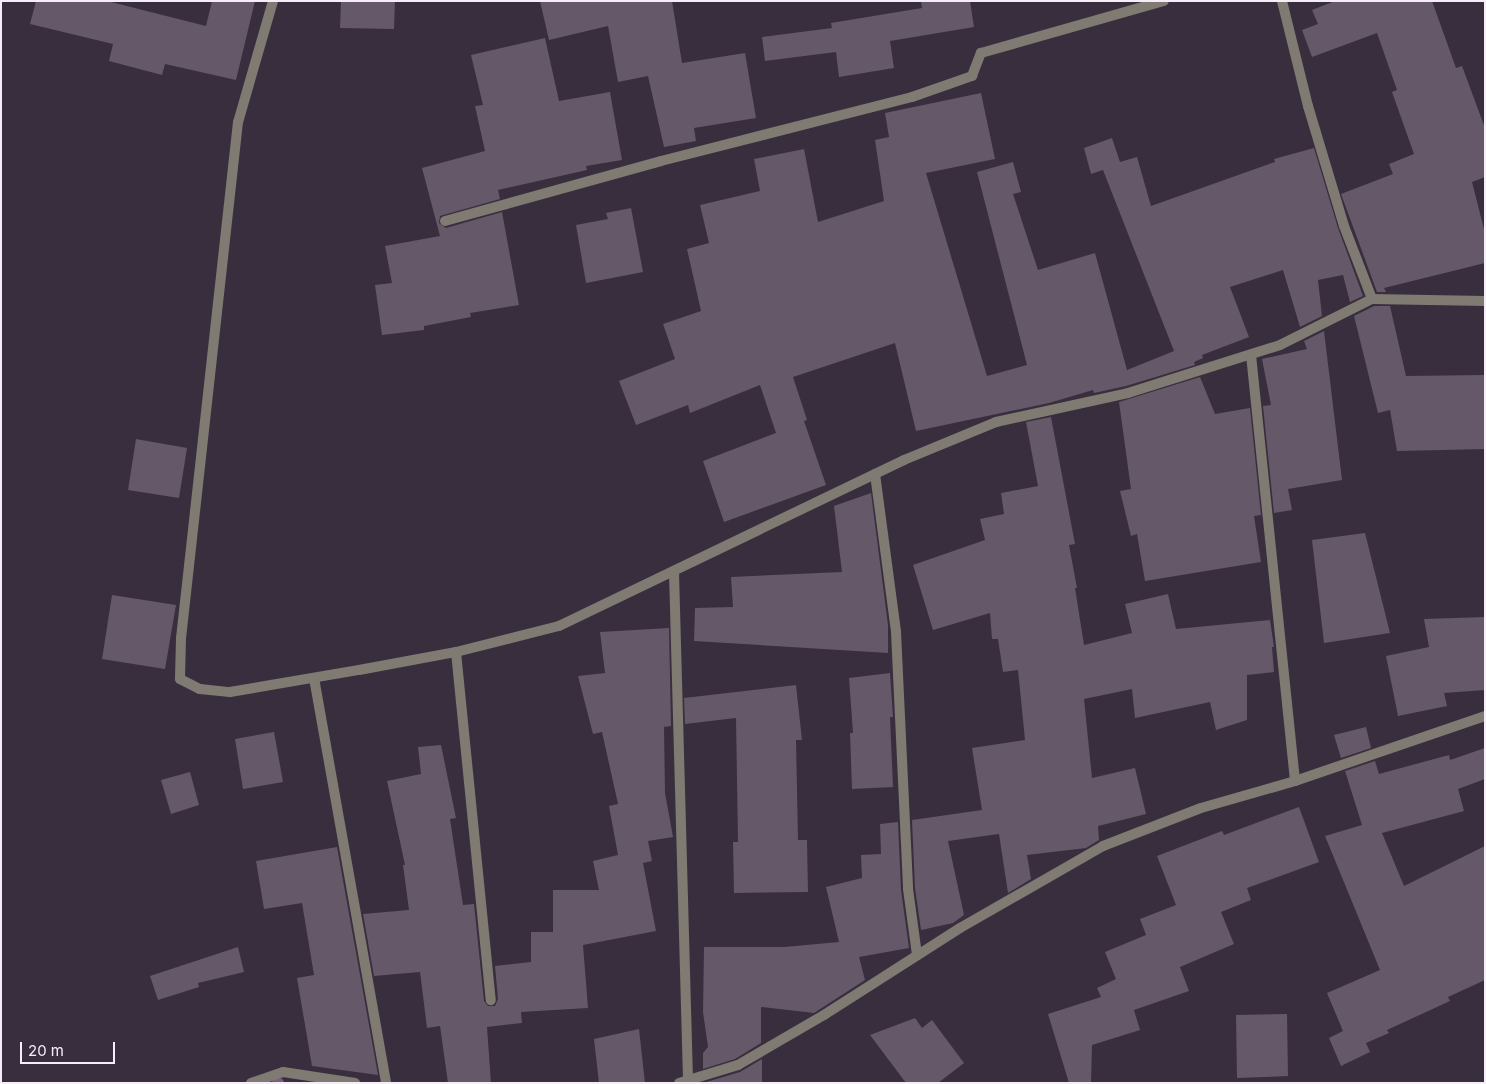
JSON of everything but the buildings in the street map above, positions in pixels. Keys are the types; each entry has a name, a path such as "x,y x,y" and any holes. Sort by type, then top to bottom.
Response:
{"street":[{"path":"272,1 238,122 181,638 180,679 200,689 230,692 314,678 456,652 559,626 875,474 996,422 1128,393 1280,345 1372,299 1485,301"},
{"path":"445,221 660,162 912,97 972,76 981,53 1164,1"},
{"path":"1282,1 1308,106 1344,226 1372,299"},
{"path":"1251,354 1295,781"},
{"path":"875,474 896,632 908,889 917,955"},
{"path":"674,572 684,1081 738,1065 824,1015 960,928 1103,846 1201,808 1295,781 1485,716"},
{"path":"456,652 491,1000"},
{"path":"314,678 386,1083"},
{"path":"251,1083 284,1072 355,1083"}]}
